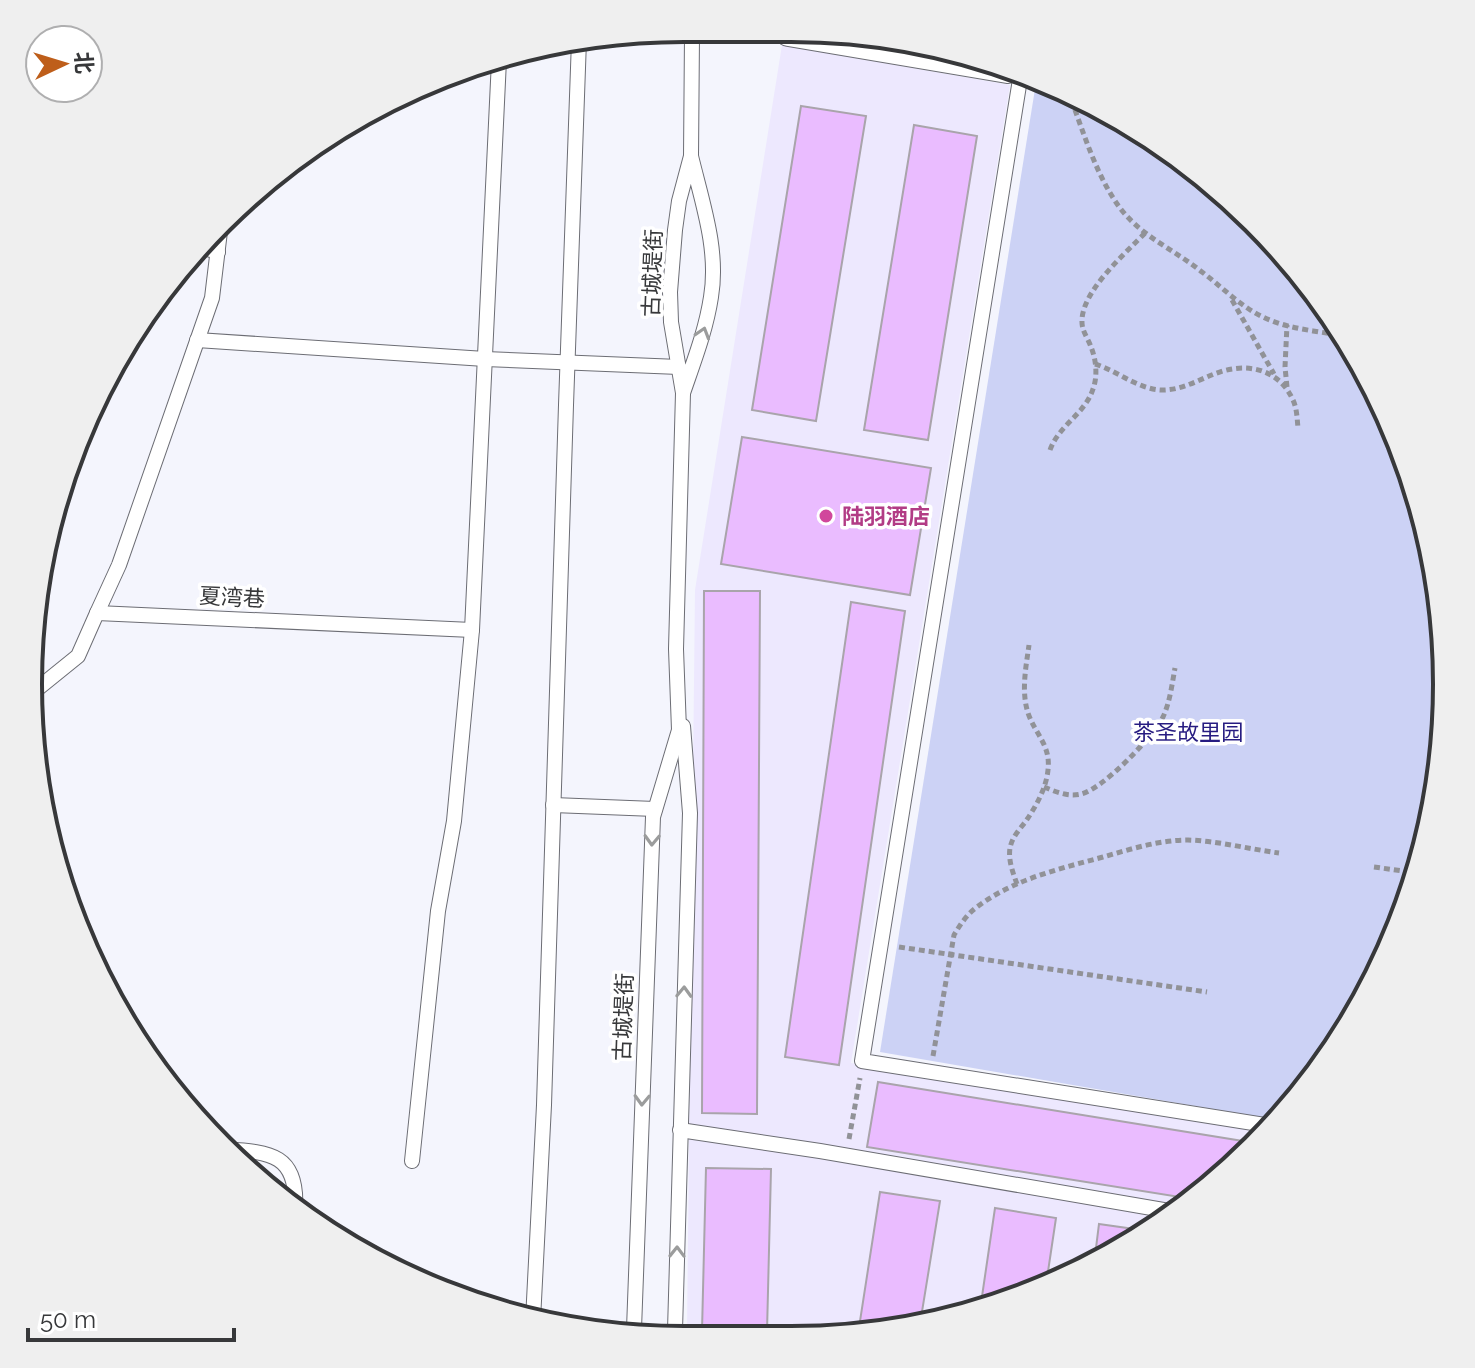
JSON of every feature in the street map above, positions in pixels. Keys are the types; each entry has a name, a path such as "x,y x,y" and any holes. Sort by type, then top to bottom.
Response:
{"lane":[{"name":"古城堤街","path":"683,393 706,324 713,263 709,230 691,156 692,42"},
{"path":"534,1308 544,1105 579,51"},
{"path":"412,1161 438,911 454,821 472,630 499,70"},
{"path":"1019,84 862,1061 1258,1124"},
{"name":"古城堤街","path":"634,1324 652,832 655,809 679,730 676,649 683,393 671,322 671,261 679,201 691,156"},
{"path":"42,685 78,656 119,565 212,298 219,242"},
{"path":"211,250 218,252"},
{"path":"197,340 485,359 679,367"},
{"name":"夏湾巷","path":"97,613 472,630"},
{"name":"古城堤街","path":"675,1326 690,813 684,732 679,710"},
{"path":"553,805 655,809"},
{"path":"680,1130 847,1155 1160,1209"},
{"path":"243,1151 264,1152 277,1159 291,1173 297,1196"}],"path":[{"path":"1075,108 1108,189 1120,208 1145,233 1262,317 1329,333"},
{"path":"1050,450 1059,433 1089,400 1094,387 1093,350 1083,327 1086,304 1105,275 1145,233"},
{"path":"1229,295 1274,375 1288,392 1296,410 1298,428"},
{"path":"1287,325 1285,367 1288,392"},
{"path":"1095,364 1153,390 1185,386 1228,369 1243,368 1274,375"},
{"path":"1017,884 1010,848 1034,809 1048,772 1047,750 1028,715 1025,700 1029,645"},
{"path":"1044,787 1070,796 1083,794 1097,788 1111,776 1152,734 1162,719 1175,668"},
{"path":"931,1072 954,935 974,909 991,897 1049,871 1168,841 1189,840 1279,853"},
{"path":"1374,867 1405,871"},
{"path":"882,944 1207,992"},
{"path":"847,1155 862,1061"}],"shaded area":[{"path":"782,45 1010,85 851,1063 1253,1130 1245,1138 1214,1167 1148,1218 1075,1260 997,1292 916,1314 875,1321 833,1325 687,1326 695,590"}],"green space":[{"name":"茶圣故里园","path":"1035,90 1075,108 1148,150 1214,201 1274,261 1325,327 1347,363 1384,438 1399,478 1421,559 1432,642 1432,726 1428,768 1421,809 1399,890 1367,968 1325,1041 1264,1118 880,1052"}],"building":[{"path":"801,106 866,116 816,421 752,410"},
{"path":"914,125 977,136 928,440 864,430"},
{"name":"陆羽酒店","path":"742,437 931,468 910,595 721,564"},
{"path":"704,591 760,591 757,1114 702,1113"},
{"path":"851,602 905,611 839,1065 785,1057"},
{"path":"878,1082 1242,1141 1177,1197 867,1147"},
{"path":"706,1168 771,1169 767,1326 702,1326"},
{"path":"880,1192 940,1201 922,1313 860,1322"},
{"path":"995,1208 1056,1218 1048,1272 982,1297"},
{"path":"1099,1224 1131,1229 1112,1240 1096,1249"}],"place":[{"name":"陆羽酒店","path":"826,516"}]}
